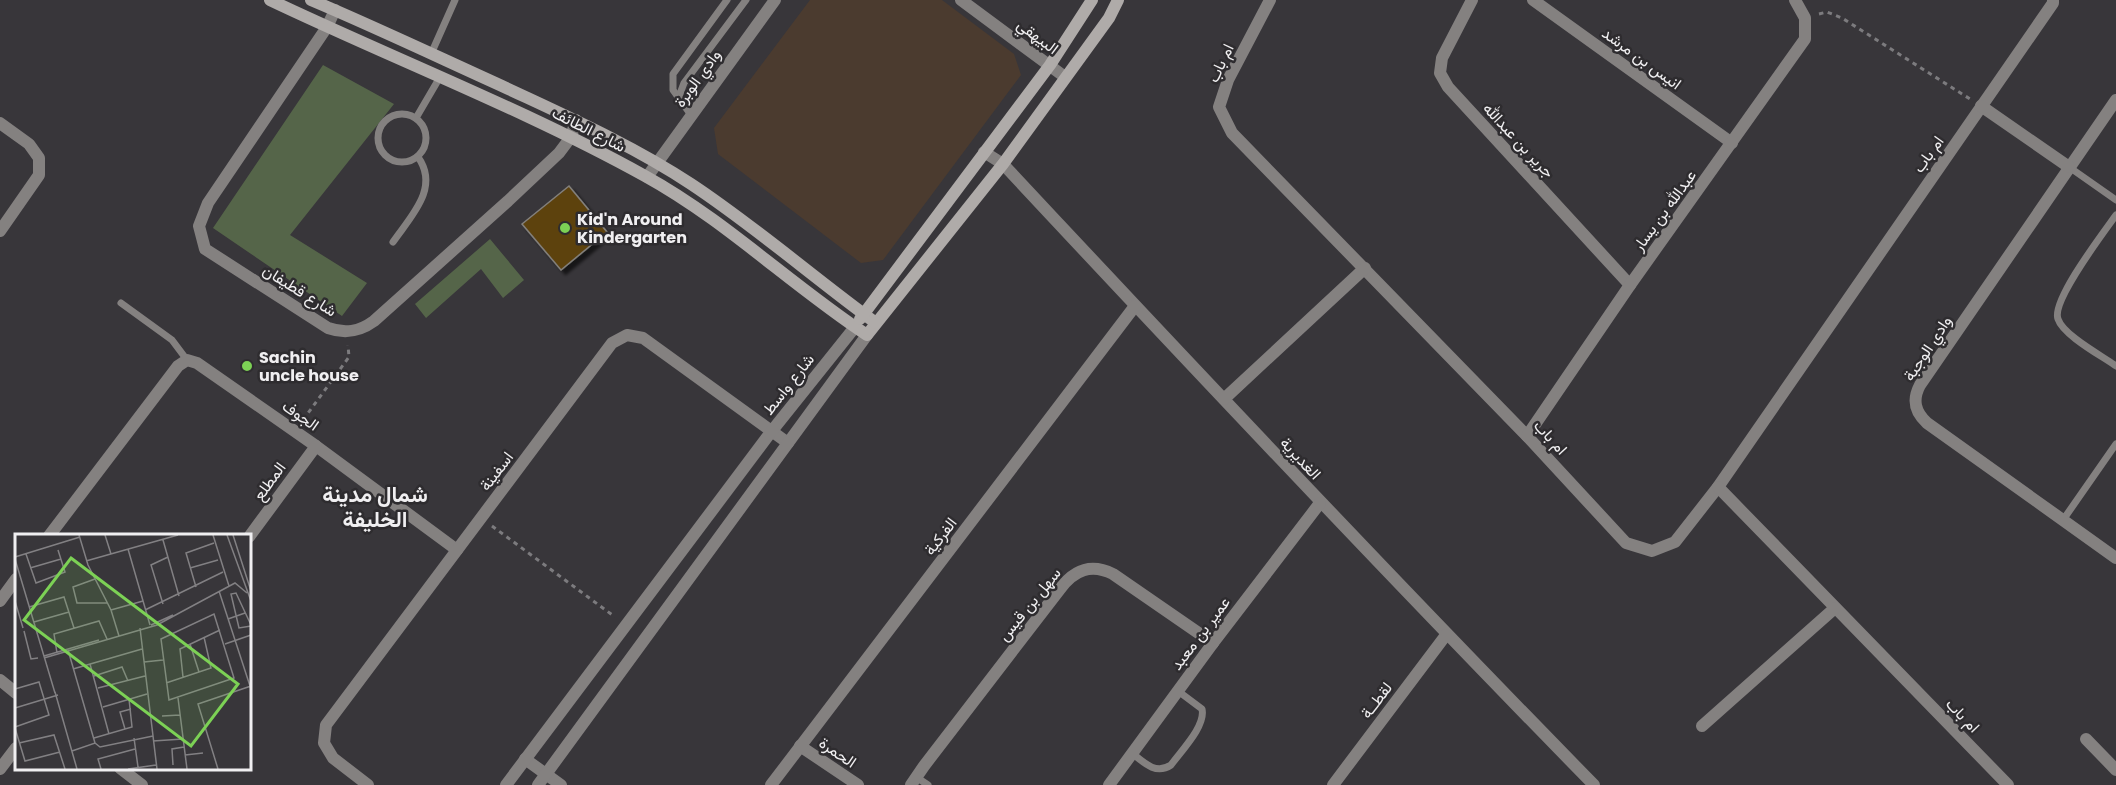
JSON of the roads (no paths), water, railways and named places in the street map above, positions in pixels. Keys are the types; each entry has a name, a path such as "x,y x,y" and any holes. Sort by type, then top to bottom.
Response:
{"street":[{"name":"شارع الطائف","path":"270,0 571,137 647,177 742,242 867,335"},
{"name":"شارع الطائف","path":"311,0 576,120 657,163 691,184 761,234 876,323"},
{"name":"وادي الوبرة","path":"647,177 775,0"},
{"name":"البيهقي","path":"962,0 1065,77"},
{"name":"شارع واسط","path":"506,785 771,432 855,327 1050,65 1092,0"},
{"name":"شارع واسط","path":"538,785 867,335 1003,164 1109,18 1118,0"},
{"name":"ام باب","path":"1270,0 1228,80 1219,107 1232,133 1527,436 1626,543 1652,551 1675,542 1718,487 2053,0"},
{"name":"جرير بن عبدالله","path":"1472,0 1442,58 1440,73 1448,87 1630,285"},
{"name":"انيس بن مرشد","path":"1533,0 1732,143"},
{"name":"عبدالله بن يسار","path":"1527,436 1630,285 1805,39 1805,18 1795,0"},
{"name":"شارع قطيفان","path":"334,10 327,27 208,203 199,226 205,249 328,328 347,332 366,327 374,321 559,153 571,137 576,120"},
{"name":"وادي الوجبة","path":"2116,100 1920,385 1915,398 1917,412 1927,423 2116,558"},
{"path":"1981,106 2069,167"},
{"path":"0,123 29,144 39,158 39,175 0,231"},
{"name":"الغديرية","path":"984,152 1003,164 1320,503 1594,785"},
{"path":"1224,399 1365,268"},
{"name":"الفركية","path":"771,785 1135,306"},
{"name":"اسفينة","path":"368,785 333,758 324,743 326,724 612,343 627,335 643,338 788,443"},
{"path":"51,534 178,366 187,360"},
{"name":"الجوف","path":"187,360 196,363 316,446 457,550"},
{"name":"المطلع","path":"250,536 316,446"},
{"name":"ام باب","path":"1718,487 2006,784"},
{"name":"عمير بن معبد","path":"1108,785 1320,503"},
{"name":"سهل بن قيس","path":"914,781 1060,588 1074,573 1094,568 1104,569 1213,643"},
{"path":"0,601 15,580"},
{"path":"1702,726 1835,608"},
{"name":"لقطــة","path":"1333,785 1446,635"},
{"path":"0,680 15,692"},
{"path":"2086,739 2116,770"},
{"name":"الحمرة","path":"800,746 858,785"},
{"path":"0,769 15,749"},
{"path":"525,759 561,785"},
{"path":"123,770 142,785"}],"lane":[{"path":"431,54 455,0"},
{"path":"691,115 678,99 672,84 676,68 727,0"},
{"path":"678,99 684,83 746,0"},
{"path":"416,118 440,77"},
{"path":"397,114 407,114 416,118 426,132 427,142 424,150 410,162 400,163 391,160 383,154 378,145 381,126 388,118 397,114"},
{"path":"393,242 424,195 427,179 418,157"},
{"path":"2069,167 2116,200"},
{"path":"2116,215 2064,292 2057,309 2058,319 2066,330 2116,366"},
{"path":"121,303 172,340 187,360"},
{"path":"2063,520 2116,444"},
{"path":"1132,753 1155,769 1171,765 1203,719 1202,709 1178,691"},
{"path":"914,781 928,785"}],"place":[{"name":"Kid'n Around Kindergarten","path":"565,228"},
{"name":"Sachin uncle house","path":"247,366"}],"district":[{"name":"شمال مدينة الخليفة","path":"375,506"}]}
